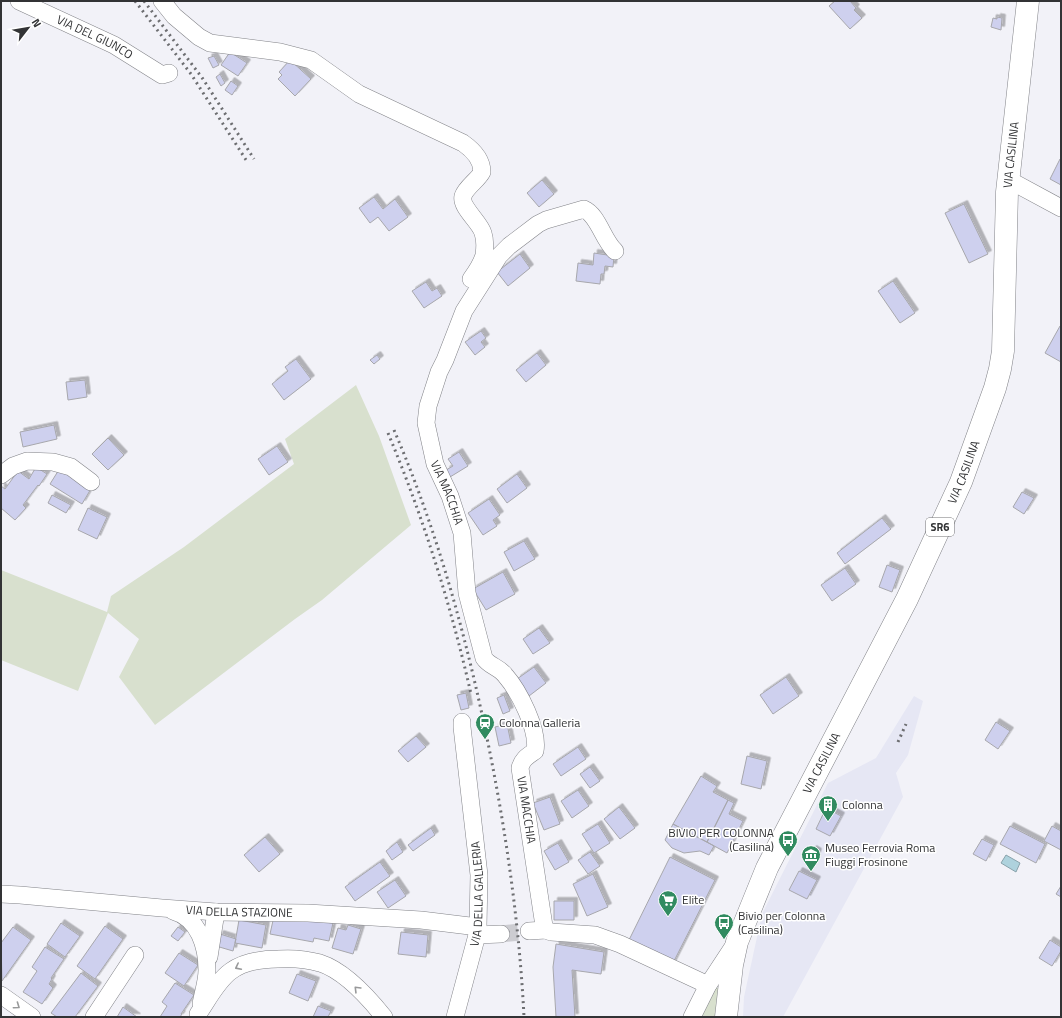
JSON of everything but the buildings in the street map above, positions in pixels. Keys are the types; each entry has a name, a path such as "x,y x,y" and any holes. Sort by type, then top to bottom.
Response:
{"main road":[{"name":"VIA CASILINA","path":"726,1017 736,942 767,868 907,599 961,482 995,388 1003,351 1009,180 1028,1"}],"street":[{"name":"VIA DEL GIUNCO","path":"19,1 114,45 162,75 169,73"},
{"path":"162,1 179,20 198,37 210,43 280,52 311,60 359,94 464,143 472,149 482,164 482,172 464,194 463,200 483,233 484,249 481,262 469,284 462,303 464,311"},
{"path":"1009,180 1061,208"},
{"path":"464,311 499,256 532,227 546,220 584,209 594,217 609,246 615,251"},
{"name":"VIA MACCHIA","path":"464,311 430,396 426,413 426,423 435,464 450,496 462,533 467,593 484,658 486,662 505,674 514,687 523,703 535,735 535,751 524,759 520,768 542,920 546,930"},
{"path":"1,475 13,466 27,461 53,462 71,467 91,482"},
{"name":"VIA DELLA GALLERIA","path":"455,1017 478,931 479,875 462,722"},
{"name":"VIA DELLA STAZIONE","path":"1,894 216,912 308,913 420,920 501,934"},
{"path":"162,908 177,912 192,922 202,940 206,954 207,971"},
{"path":"198,1016 216,912"},
{"path":"529,931 546,930 551,932 595,935 620,944 708,985"},
{"path":"692,1017 708,985 736,942"},
{"path":"94,1017 135,955"},
{"path":"198,1016 214,990 232,970 250,962 292,958 319,963 332,968 344,976 357,988 384,1017"},
{"path":"1,995 32,1017"}],"shaded area":[{"path":"914,696 923,701 908,755 896,773 903,797 783,1017 743,1017 744,997 762,914 828,783 876,758"}],"green space":[{"path":"356,385 379,436 411,525 322,600 155,725 119,677 139,639 108,613 78,691 1,660 1,570 107,612 111,596 184,547 294,464 285,439"},
{"path":"716,987 720,989 717,1017 702,1017 712,992"}],"water":[{"path":"1006,855 1020,863 1016,872 1001,863"}],"tunnel":[{"path":"501,934 529,931"}],"railway":[{"path":"135,1 191,74 248,163"},
{"path":"144,1 203,79 254,159"},
{"path":"394,430 422,501 446,573 475,682 491,756 510,867 522,980 524,1017"},
{"path":"388,433 413,497 435,562 455,627 471,694"},
{"path":"898,742 906,724"}],"place":[{"name":"Colonna Galleria","path":"485,740"},
{"name":"Colonna","path":"828,822"},
{"name":"BIVIO PER COLONNA (Casilina)","path":"788,857"},
{"name":"Museo Ferrovia Roma Fiuggi Frosinone","path":"811,872"},
{"name":"Elite","path":"668,917"},
{"name":"Bivio per Colonna (Casilina)","path":"724,940"}]}
